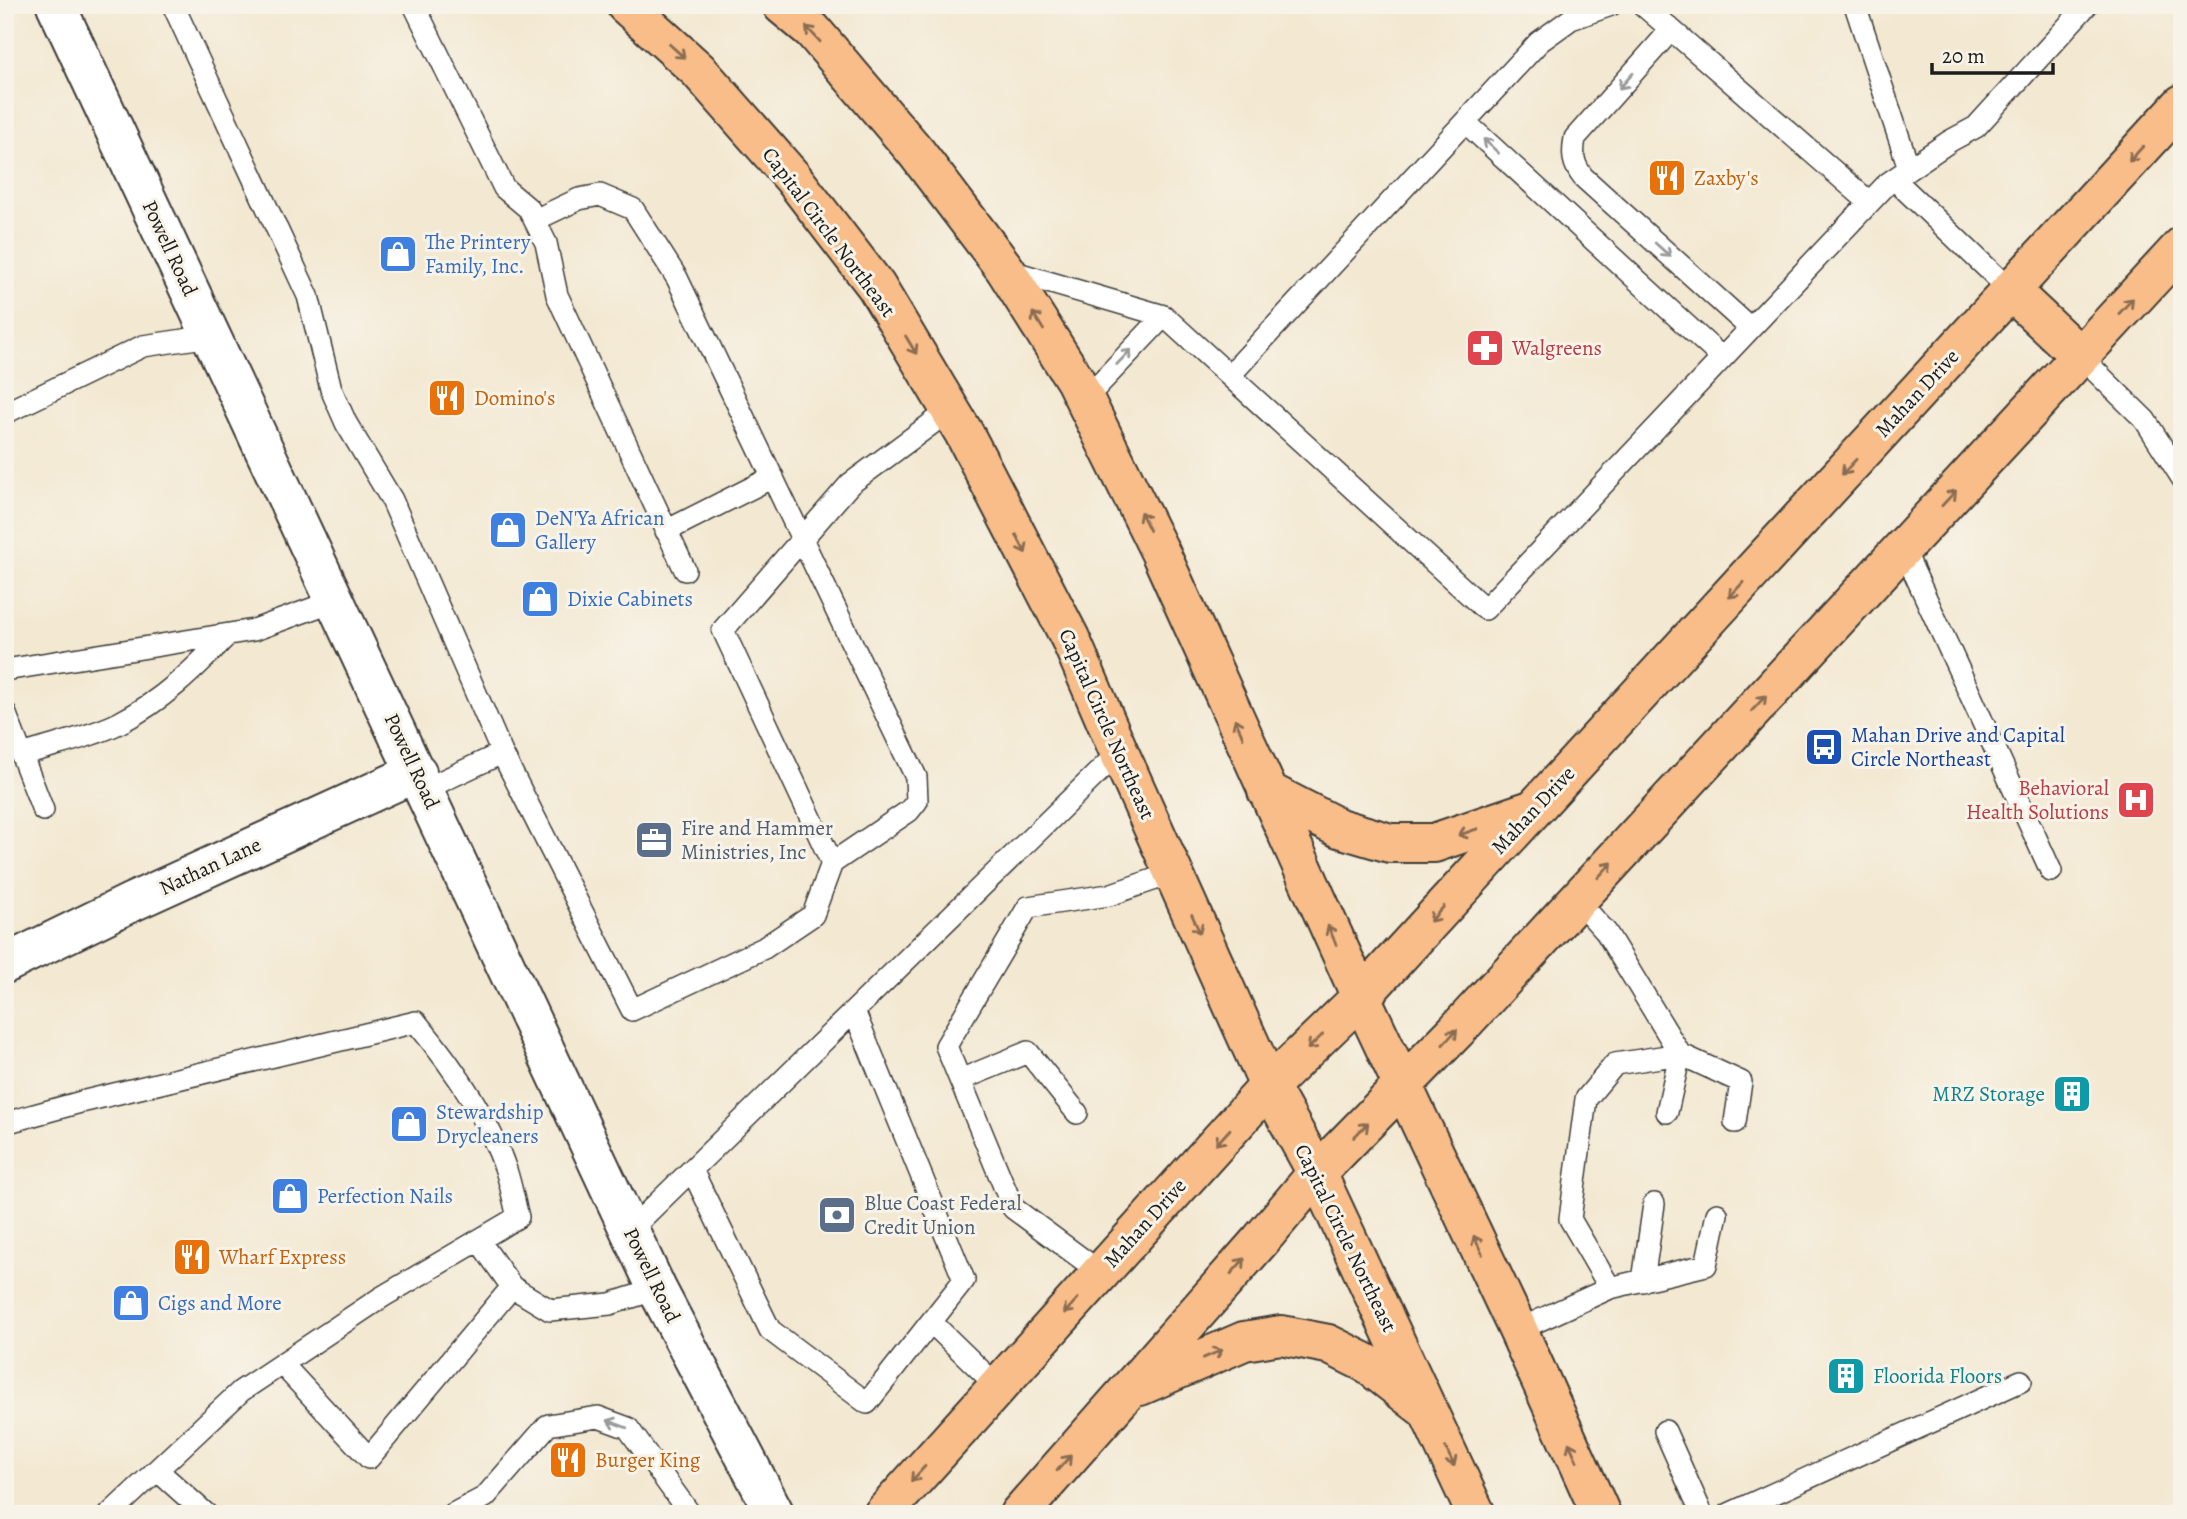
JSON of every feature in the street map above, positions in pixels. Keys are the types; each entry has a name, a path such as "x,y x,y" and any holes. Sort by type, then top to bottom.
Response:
{"main road":[{"name":"Capital Circle Northeast","path":"626,5 698,70 793,178 876,286 950,410 1070,638 1269,1086 1317,1173 1476,1514"},
{"path":"782,5 811,30 915,152 1005,269 1075,380 1160,552 1361,998 1518,1330 1601,1514"},
{"name":"Mahan Drive","path":"883,1514 1269,1086 1361,998 2182,104"},
{"path":"1019,1514 1317,1173 1404,1087 2182,246"},
{"path":"2011,291 2080,356"},
{"path":"1267,790 1339,828 1390,843 1434,843 1533,810"},
{"path":"1128,1391 1244,1341 1281,1335 1328,1344 1366,1363 1429,1412"}],"street":[{"name":"Powell Road","path":"56,5 657,1289 775,1514"},
{"name":"Nathan Lane","path":"5,964 130,903 421,780"}],"lane":[{"path":"173,5 308,296 331,389 346,423 392,500 502,753 632,1010 764,948 813,915 832,863 909,811 917,801 916,777 677,278 633,209 600,195 579,199 535,220"},
{"path":"414,5 504,188 529,209 535,220 546,243 557,295 685,570"},
{"path":"1230,375 1539,43 1571,19 1611,5"},
{"path":"1643,5 1869,202"},
{"path":"1855,5 1901,174 2011,291"},
{"path":"1005,269 1164,316 1485,609 1869,202 1901,174 1976,127 2087,5"},
{"path":"1671,30 1575,138 1572,154 1574,166 1750,328"},
{"path":"1465,122 1520,172 1520,190 1592,256 1612,257 1722,358"},
{"path":"1085,399 1164,316"},
{"path":"5,413 143,346 211,336"},
{"path":"2080,356 2145,420 2182,478"},
{"path":"832,863 723,630 850,484 950,410"},
{"path":"666,531 773,477"},
{"path":"1903,548 2051,871"},
{"path":"5,670 254,630 336,600"},
{"path":"22,755 117,724 146,707 191,673 228,635"},
{"path":"5,712 43,810"},
{"path":"630,1230 1119,752"},
{"path":"421,780 502,753"},
{"path":"1101,1273 1013,1208 946,1046 1028,907 1109,895 1173,873"},
{"path":"1577,901 1606,932 1680,1054 1667,1112"},
{"path":"692,1170 771,1330 867,1403 964,1280 854,1011"},
{"path":"5,1123 416,1021 440,1051 478,1109 505,1168 518,1217 480,1242 382,1297 241,1391 110,1514"},
{"path":"960,1080 1028,1052 1077,1112"},
{"path":"1610,1288 1570,1219 1586,1099 1615,1064 1680,1054 1741,1082 1735,1122"},
{"path":"1643,1281 1654,1204"},
{"path":"1518,1330 1610,1288 1706,1265 1717,1214"},
{"path":"480,1242 512,1287 550,1310 610,1304 657,1289"},
{"path":"282,1364 369,1458 512,1287"},
{"path":"931,1322 998,1387"},
{"path":"1728,1514 2021,1381"},
{"path":"453,1514 485,1497 548,1425 598,1418 628,1428 690,1514"},
{"path":"1665,1431 1702,1514"},
{"path":"157,1470 206,1514"}],"place":[{"name":"Zaxby's","path":"1667,178"},
{"name":"The Printery Family, Inc.","path":"398,254"},
{"name":"Walgreens","path":"1485,348"},
{"name":"Domino's","path":"447,398"},
{"name":"DeN'Ya African Gallery","path":"508,530"},
{"name":"Dixie Cabinets","path":"540,599"},
{"name":"Mahan Drive and Capital Circle Northeast","path":"1824,747"},
{"name":"Behavioral Health Solutions","path":"2136,800"},
{"name":"Fire and Hammer Ministries, Inc","path":"654,840"},
{"name":"MRZ Storage","path":"2072,1094"},
{"name":"Stewardship Drycleaners","path":"409,1124"},
{"name":"Perfection Nails","path":"290,1196"},
{"name":"Blue Coast Federal Credit Union","path":"837,1215"},
{"name":"Wharf Express","path":"192,1257"},
{"name":"Cigs and More","path":"131,1303"},
{"name":"Floorida Floors","path":"1846,1376"},
{"name":"Burger King","path":"568,1460"}]}
